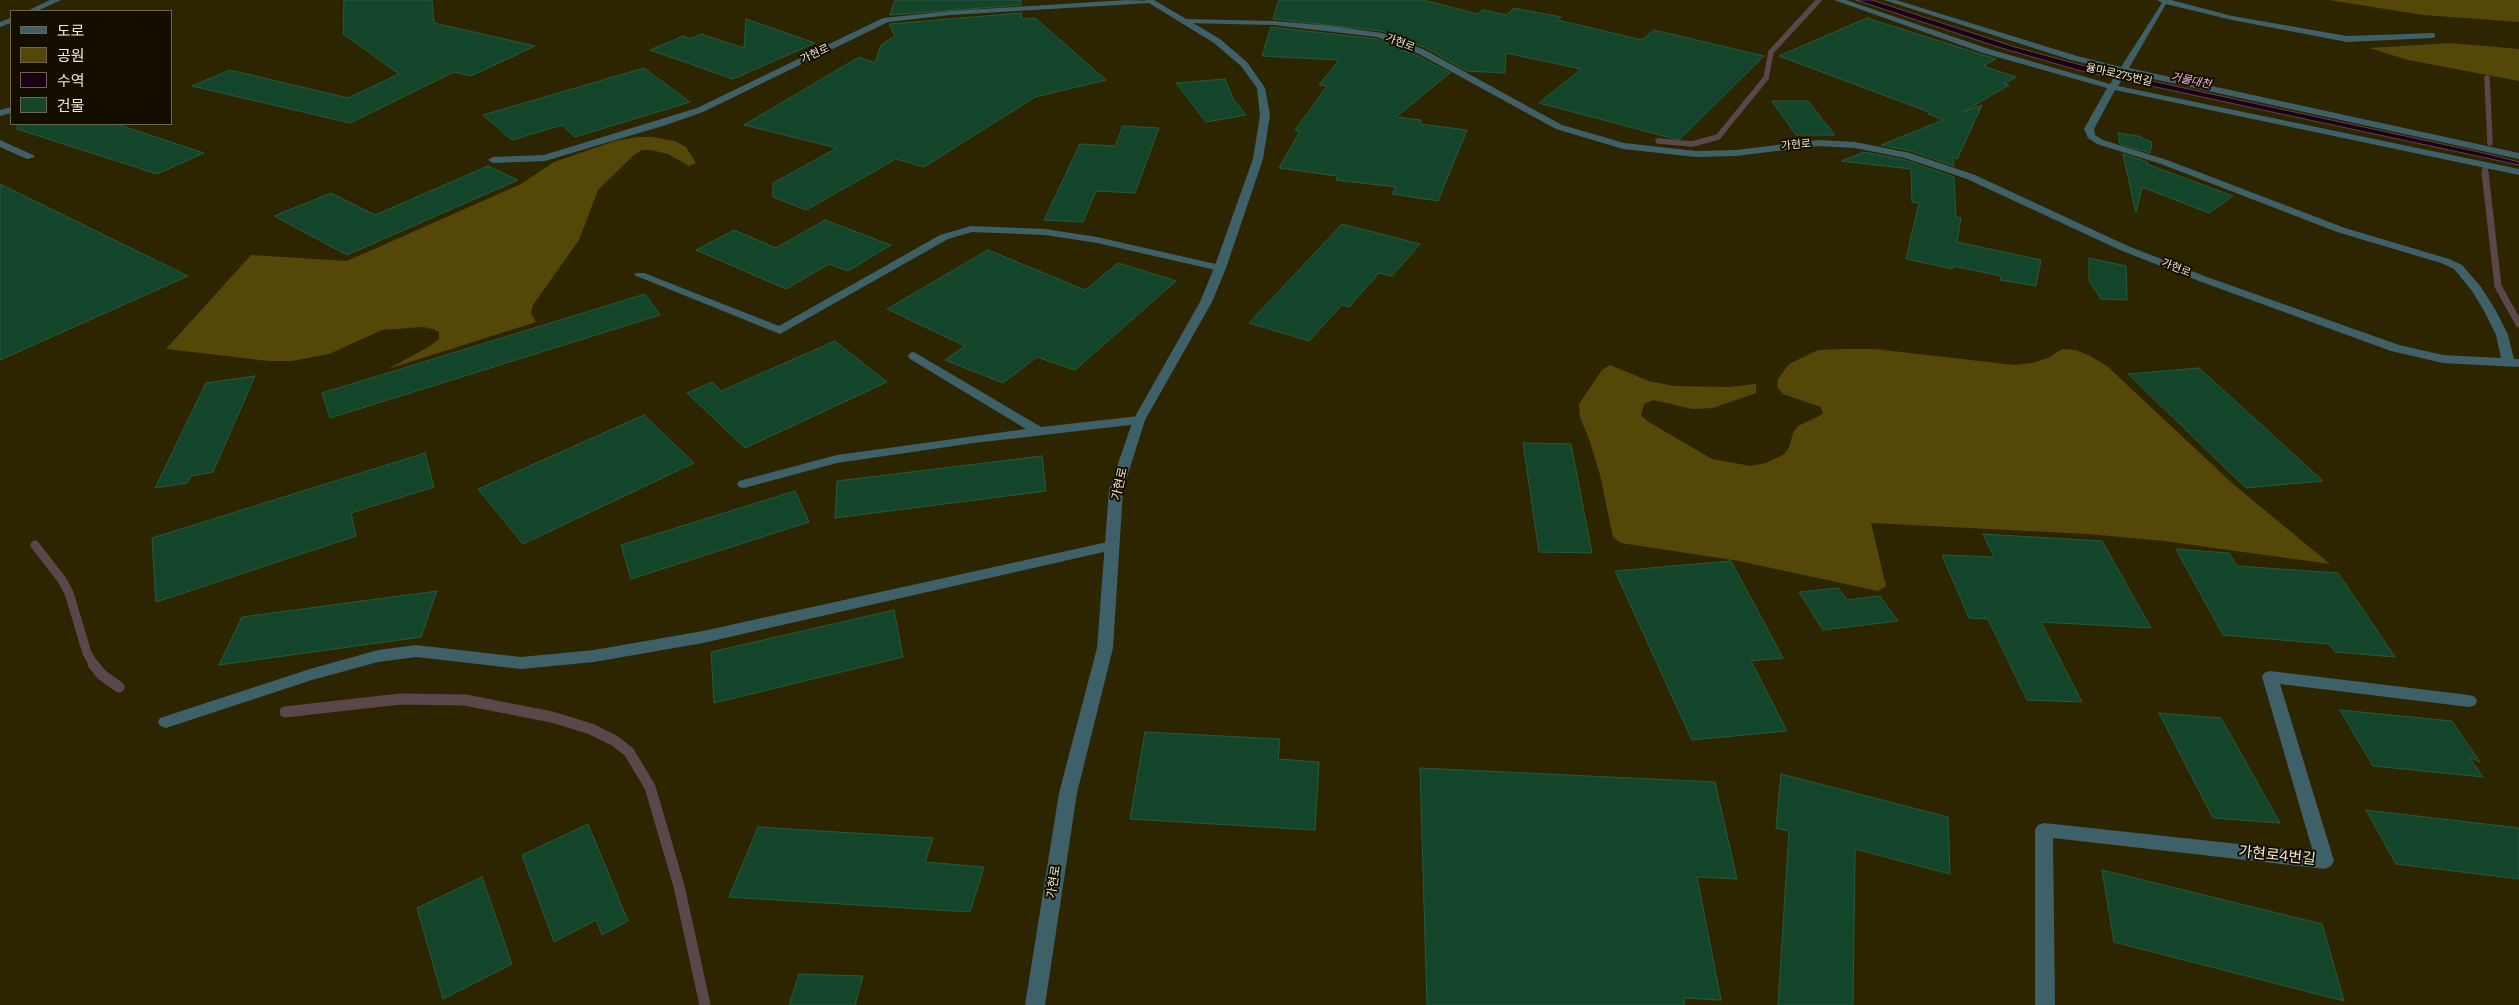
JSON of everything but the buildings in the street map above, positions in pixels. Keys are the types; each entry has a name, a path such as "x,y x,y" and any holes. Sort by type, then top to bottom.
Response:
{"street":[{"path":"33,10 57,0"},
{"name":"율마로275번길","path":"1838,0 1994,54 2112,86 2519,172"},
{"path":"1888,0 2038,48 2122,70 2519,156"},
{"name":"가현로","path":"493,160 545,158 672,120 700,110 886,20 950,13 1149,1 1217,41 1244,64 1261,88 1265,115 1258,159 1220,268 1206,302 1139,420 1116,490 1105,648 1068,793 1035,1005"},
{"path":"2432,35 2348,39 2162,3 2112,86 2089,129 2091,136 2100,142 2164,162 2341,230 2446,261 2458,267 2477,289 2489,309 2513,362"},
{"name":"가현로","path":"1185,21 1274,23 1332,28 1379,36 1422,52 1559,127 1623,146 1696,154 1736,152 1818,143 1855,145 1907,155 1971,177 2079,228 2203,279 2395,348 2443,358 2513,362"},
{"path":"0,142 30,157"},
{"path":"640,276 780,330 944,236 971,229 1045,232 1097,240 1220,268"},
{"path":"914,356 1038,431"},
{"path":"744,484 837,459 1038,431 1139,420"},
{"path":"166,722 310,675 378,656 432,652 522,664 594,656 703,637 1112,546"},
{"name":"가현로4번길","path":"2045,1005 2044,830 2325,861 2270,677 2468,701"}],"green space":[{"path":"2329,0 2519,0 2519,22 2423,15"},
{"path":"2451,43 2519,49 2519,81 2408,60 2369,48"},
{"path":"637,137 652,137 675,141 686,147 696,163 689,166 668,154 642,150 634,155 598,190 579,240 533,305 531,313 536,322 388,369 430,346 439,339 439,332 423,327 382,330 329,354 292,361 269,361 166,349 251,255 347,261 521,184 554,162 615,141"},
{"path":"1875,349 2014,365 2032,363 2048,358 2062,349 2076,350 2090,356 2107,366 2233,484 2330,564 2164,541 2088,534 1871,523 1886,586 1878,591 1739,561 1621,543 1613,537 1600,475 1580,417 1579,404 1602,370 1610,365 1649,381 1674,386 1728,387 1756,384 1756,393 1713,408 1692,409 1653,400 1644,404 1641,415 1647,421 1712,459 1751,466 1766,463 1783,455 1789,448 1793,433 1798,426 1823,414 1821,407 1783,394 1777,387 1778,379 1789,364 1818,350"}],"water":[{"path":"1856,0 1872,0 2015,47 2092,68 2488,154 2519,162 2519,165 2081,71 1998,47"}],"waterway":[{"path":"1658,141 1692,144 1718,137 1766,78 1771,52 1819,0"},
{"path":"2487,78 2490,143"},
{"path":"2485,169 2486,175"},
{"path":"2485,173 2498,286 2519,324"},
{"path":"35,545 62,580 69,593 87,653 94,665"},
{"path":"93,664 102,675 119,687"},
{"path":"285,712 400,699 465,700 552,717 591,729 615,741 629,752 650,787 679,886 705,1005"}],"water label":[{"name":"거물대천","path":"2191,81"}]}
